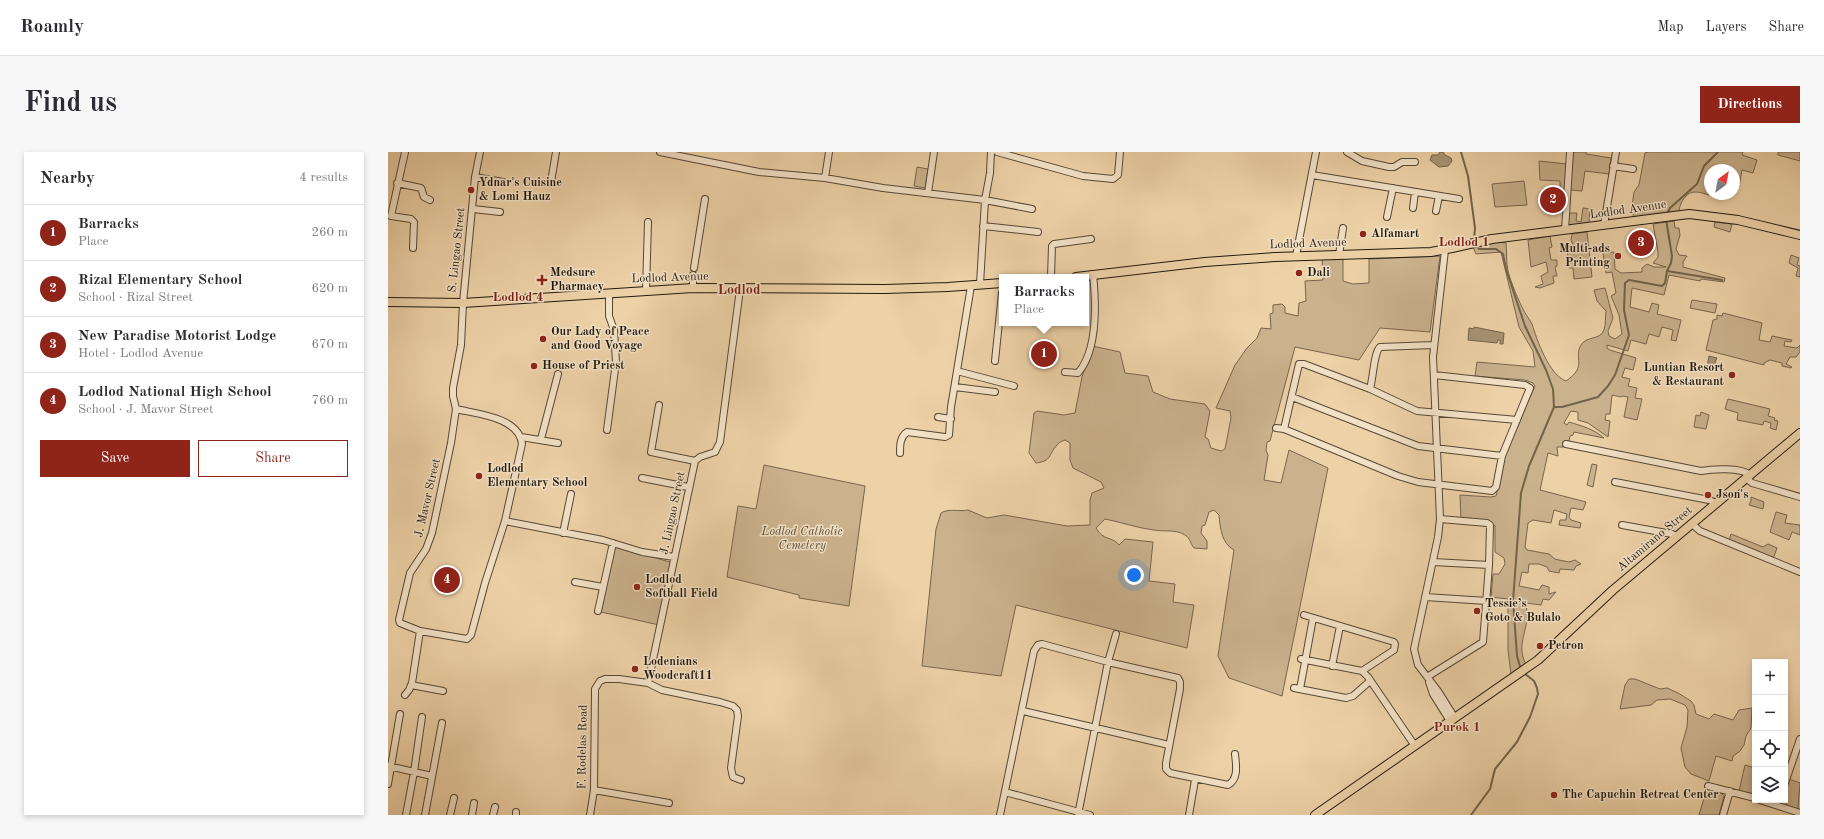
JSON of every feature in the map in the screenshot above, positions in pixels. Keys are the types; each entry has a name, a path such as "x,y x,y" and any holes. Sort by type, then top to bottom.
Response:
{"main road":[{"name":"Lodlod Avenue","path":"1089,275 1205,262 1296,256 1415,253 1445,250 1480,241 1689,214 1744,221 1800,235"},
{"name":"Lodlod Avenue","path":"388,302 463,303 693,288 877,290 971,286 999,283"},
{"name":"Altamirano Street","path":"1315,815 1529,667 1551,649 1613,590 1800,433"}],"street":[{"path":"405,152 391,216 411,219 414,222 413,248"},
{"name":"S. Lingao Street","path":"463,303 475,176 480,152"},
{"path":"551,182 556,152"},
{"path":"661,152 759,172 826,178 985,200 1032,209"},
{"path":"826,178 829,152"},
{"path":"928,193 934,152"},
{"path":"980,284 985,200 989,178 991,152"},
{"path":"997,152 1083,176 1113,179 1118,175 1120,152"},
{"path":"1296,256 1316,152"},
{"path":"1347,152 1362,161 1389,167 1395,167 1402,162 1415,162"},
{"path":"1565,230 1570,152"},
{"path":"1604,225 1616,152"},
{"path":"1613,166 1633,169"},
{"path":"1312,175 1459,199"},
{"path":"475,176 503,182"},
{"path":"398,183 421,188 424,197 430,200"},
{"path":"1387,217 1393,188"},
{"path":"1413,208 1415,192"},
{"path":"1436,212 1439,196"},
{"path":"693,288 705,199"},
{"path":"472,209 500,212"},
{"path":"646,291 648,222"},
{"path":"983,226 1038,232"},
{"path":"1339,255 1344,228"},
{"path":"1051,274 1052,246 1054,244 1091,239"},
{"path":"1445,250 1434,345 1440,519 1433,562 1414,649 1418,665 1428,677 1433,694 1453,719"},
{"path":"1065,372 1078,373 1086,360 1096,315 1093,274"},
{"path":"900,453 900,444 903,435 907,432 945,437 949,434 957,371 971,286"},
{"name":"J. Lingao Street","path":"648,683 688,487 695,461 700,457 715,452 720,442 740,289"},
{"path":"607,430 616,362 614,330 609,316 609,293"},
{"name":"J. Mavor Street","path":"463,303 462,345 453,396 456,409 451,443 432,533 426,549 410,573 399,620 400,623 420,631 467,639 471,635 485,582 505,521"},
{"path":"995,361 999,322"},
{"path":"1370,389 1377,351 1380,347 1434,345"},
{"path":"1284,429 1298,364 1304,364 1370,389 1417,411 1517,420"},
{"path":"957,371 1014,386"},
{"path":"541,439 558,374"},
{"path":"1276,428 1284,429 1398,476 1418,482 1492,491 1496,487 1502,456 1530,390 1527,386 1434,375"},
{"path":"955,387 995,392"},
{"path":"1292,397 1418,446 1502,456"},
{"path":"659,405 651,452 695,461"},
{"path":"456,409 503,421 513,427 521,437 522,444 505,521 613,543 642,552 674,557"},
{"path":"938,417 951,418"},
{"path":"521,437 541,439 558,443"},
{"path":"1566,444 1701,471 1710,469 1745,472 1752,483 1800,497"},
{"path":"642,478 688,487"},
{"path":"1615,482 1709,500 1716,503"},
{"path":"563,533 571,494"},
{"path":"1428,677 1483,642 1490,565 1490,525 1487,523 1440,519"},
{"path":"1692,524 1700,531 1800,572"},
{"path":"1622,525 1677,536"},
{"path":"598,611 613,543"},
{"path":"1433,562 1490,565"},
{"path":"575,582 603,587"},
{"path":"1425,597 1487,601"},
{"path":"1304,615 1394,642 1394,650 1362,671"},
{"path":"1313,618 1297,688 1346,698 1353,696 1370,681"},
{"path":"1332,666 1340,626"},
{"path":"405,695 411,684 420,631"},
{"path":"1079,813 1108,662 1116,634"},
{"path":"1000,815 1034,651 1038,646 1047,645 1108,662 1178,678 1180,682 1180,689 1166,763 1168,771 1173,775 1225,785 1230,784 1234,780 1236,770 1235,754"},
{"path":"1303,659 1362,671 1415,746"},
{"name":"F. Rodelas Road","path":"590,815 594,790 594,696 596,684 605,679 619,679 648,683"},
{"path":"648,683 662,690 720,702 733,706 737,710 738,716 731,768 733,777 741,780"},
{"path":"411,684 443,691"},
{"path":"1022,711 1169,745"},
{"path":"388,784 400,714"},
{"path":"406,815 422,717"},
{"path":"425,815 442,723"},
{"path":"1788,774 1800,739"},
{"path":"390,767 432,776"},
{"path":"1189,815 1195,780"},
{"path":"1708,786 1752,797"},
{"path":"594,790 669,803"},
{"path":"1723,815 1730,791"},
{"path":"1005,792 1090,815"},
{"path":"450,815 454,798"},
{"path":"472,815 474,803"},
{"path":"1779,803 1792,813 1800,812"},
{"path":"493,815 495,807"}],"green space":[{"path":"1573,152 1586,152 1586,154 1611,158 1609,174 1585,171 1582,191 1570,190"},
{"path":"1743,152 1742,155 1757,160 1753,173 1742,170 1740,181 1740,164 1704,164 1704,194 1692,192 1686,196 1680,205 1679,212 1633,218 1634,207 1632,207 1634,192 1639,185 1645,153"},
{"path":"1778,152 1800,152 1800,161 1778,155"},
{"path":"1539,161 1567,164 1565,191 1560,189 1560,181 1540,180"},
{"path":"917,167 928,169 925,188 914,186"},
{"path":"1524,181 1527,205 1495,207 1492,184"},
{"path":"1583,208 1590,209 1589,224 1568,227 1567,213 1577,213 1576,221 1581,222"},
{"path":"1674,221 1675,228 1679,228 1680,235 1676,249 1679,255 1687,256 1683,262 1683,267 1725,278 1724,282 1701,279 1700,281 1669,275 1664,295 1632,288 1630,307 1649,312 1652,303 1659,305 1657,314 1681,320 1676,341 1671,340 1673,330 1662,327 1659,337 1649,334 1646,344 1631,340 1628,351 1607,345 1607,348 1610,350 1636,358 1633,370 1625,368 1622,377 1630,379 1628,386 1637,388 1635,398 1642,399 1637,420 1624,417 1628,397 1612,395 1610,414 1606,414 1605,420 1610,421 1608,437 1588,423 1578,420 1578,412 1571,411 1564,423 1567,425 1569,422 1588,428 1604,438 1574,432 1573,435 1570,436 1569,441 1572,442 1572,444 1557,447 1558,456 1548,453 1540,490 1586,502 1583,510 1571,508 1569,517 1571,520 1581,523 1580,528 1559,525 1560,520 1566,520 1567,514 1554,510 1551,523 1533,520 1528,523 1525,547 1527,550 1549,554 1555,559 1569,562 1575,560 1581,564 1576,566 1574,570 1560,569 1559,573 1549,571 1547,567 1539,564 1529,564 1528,573 1522,572 1519,586 1539,590 1542,585 1549,587 1549,594 1556,592 1549,600 1543,599 1541,605 1526,603 1527,617 1522,642 1522,653 1526,664 1511,674 1508,650 1508,599 1491,597 1493,574 1499,574 1505,564 1504,558 1495,552 1495,526 1489,521 1461,519 1460,495 1496,496 1502,471 1499,468 1535,386 1533,383 1525,380 1475,376 1477,362 1535,367 1533,351 1519,327 1501,252 1476,254 1473,247 1496,242 1506,243 1508,271 1517,297 1532,324 1540,347 1549,365 1554,372 1566,381 1573,376 1578,367 1578,354 1583,342 1597,337 1604,330 1606,311 1597,301 1594,290 1605,288 1613,318 1608,331 1609,336 1615,339 1622,334 1619,315 1611,296 1616,293 1612,272 1606,273 1603,253 1614,252 1615,269 1621,273 1642,272 1642,268 1647,264 1654,267 1666,267 1653,263 1658,257 1658,252 1653,224"},
{"path":"1715,222 1732,224 1730,232 1714,227"},
{"path":"1587,232 1592,277 1574,279 1573,268 1569,268 1567,248 1574,247 1571,240 1572,234"},
{"path":"1550,236 1552,247 1549,248 1551,260 1557,260 1557,266 1555,267 1557,276 1553,276 1554,283 1540,288 1535,287 1543,284 1541,276 1548,272 1546,262 1531,267 1528,240"},
{"path":"1791,255 1799,258 1797,265 1800,266 1800,277 1796,276 1798,268 1789,263"},
{"path":"1440,256 1430,332 1380,328 1359,360 1295,347 1270,441 1267,442 1266,450 1268,455 1264,480 1281,483 1289,450 1328,468 1282,696 1229,678 1218,656 1234,550 1224,540 1219,515 1214,510 1209,512 1205,525 1202,526 1201,533 1207,541 1207,549 1194,548 1187,536 1178,532 1158,531 1105,519 1096,528 1102,535 1113,540 1119,545 1125,539 1153,542 1149,581 1175,584 1173,602 1194,605 1187,648 1016,605 1001,676 922,666 936,529 941,513 947,511 968,510 987,518 1004,515 1067,526 1090,525 1090,500 1092,493 1104,488 1101,482 1073,468 1070,460 1070,443 1065,440 1059,443 1049,457 1045,461 1041,462 1036,463 1029,453 1034,413 1037,411 1064,415 1075,413 1082,377 1092,346 1120,352 1125,373 1148,376 1153,392 1170,399 1205,404 1210,411 1205,437 1208,439 1211,448 1221,451 1225,449 1231,418 1230,411 1216,408 1235,365 1247,348 1257,338 1261,328 1271,329 1270,314 1273,313 1273,305 1282,304 1285,307 1285,313 1298,316 1299,303 1306,301 1305,281 1323,280 1322,259 1343,258 1343,281 1353,284 1369,283 1369,259"},
{"path":"1692,300 1717,304 1715,313 1690,308"},
{"path":"1723,313 1762,323 1759,340 1770,342 1772,336 1792,340 1791,342 1785,341 1784,346 1797,348 1800,345 1800,352 1796,357 1790,357 1786,364 1792,367 1782,366 1782,363 1770,360 1764,363 1764,365 1706,350 1713,320 1717,319 1717,315 1722,316"},
{"path":"1728,399 1770,409 1768,416 1775,418 1774,420 1778,421 1776,430 1770,428 1771,423 1764,421 1763,425 1737,420 1738,413 1725,409"},
{"path":"1701,412 1709,415 1706,429 1694,427 1696,415 1700,416"},
{"path":"1592,464 1597,465 1593,487 1587,485"},
{"name":"Lodlod Catholic Cemetery","path":"764,465 865,486 849,606 799,598 799,595 727,577 738,506 756,509"},
{"path":"1751,497 1764,502 1763,509 1749,505"},
{"path":"1776,512 1787,515 1785,523 1800,525 1800,535 1792,532 1789,540 1770,532"},
{"path":"1731,534 1763,547 1768,544 1777,548 1773,559 1729,541"},
{"name":"Lodlod Softball Field","path":"615,546 673,563 659,625 601,612"},
{"path":"1629,679 1635,679 1660,689 1667,688 1691,701 1694,705 1696,714 1709,719 1714,714 1733,720 1739,710 1752,708 1751,728 1746,736 1744,745 1740,751 1733,756 1732,761 1716,756 1709,781 1691,774 1685,767 1681,748 1687,727 1688,710 1685,705 1670,699 1657,700 1651,705 1620,709 1625,685"},
{"path":"1745,765 1752,767 1752,794 1739,791"},
{"path":"1789,779 1800,783 1798,809 1788,806 1786,803 1788,803"},
{"path":"1707,788 1721,793 1724,796 1719,815 1699,815"}],"shaded area":[{"path":"1440,152 1443,152 1451,158 1452,161 1448,166 1439,167 1430,160 1432,155 1438,155"},
{"path":"1474,327 1504,333 1503,344 1500,344 1500,340 1498,340 1497,343 1468,340 1469,328 1474,329"},
{"path":"1709,356 1717,358 1715,362 1717,368 1715,370 1707,367"}],"waterway":[{"path":"1461,152 1468,176 1475,228 1474,241"},
{"path":"1667,214 1670,208 1697,184 1704,166 1718,152"},
{"path":"1554,407 1562,407 1598,397 1615,375 1629,335 1624,310 1625,283 1629,280 1662,286 1665,283 1672,256 1666,219"},
{"path":"1476,245 1479,249 1496,249 1503,254 1506,269 1525,326 1546,370 1553,389 1554,407 1529,466 1521,493 1513,601 1517,656 1521,670"},
{"path":"1667,271 1722,280"},
{"path":"1471,815 1490,789 1495,769 1517,742 1530,717 1538,694 1534,681 1524,673"}],"place":[{"name":"Ydnar's Cuisine & Lomi Hauz","path":"471,190"},
{"name":"Rizal Elementary School","path":"1553,200"},
{"name":"Alfamart","path":"1363,234"},
{"name":"New Paradise Motorist Lodge","path":"1641,243"},
{"name":"Multi-ads Printing","path":"1618,256"},
{"name":"Dali","path":"1299,273"},
{"name":"Medsure Pharmacy","path":"542,280"},
{"name":"Our Lady of Peace and Good Voyage","path":"543,339"},
{"name":"Barracks","path":"1044,354"},
{"name":"House of Priest","path":"534,366"},
{"name":"Luntian Resort & Restaurant","path":"1732,375"},
{"name":"Lodlod Elementary School","path":"479,476"},
{"name":"Json's","path":"1708,495"},
{"name":"Lodlod National High School","path":"447,580"},
{"name":"Lodlod Softball Field","path":"637,587"},
{"name":"Tessie’s Goto & Bulalo","path":"1477,611"},
{"name":"Petron","path":"1540,646"},
{"name":"Lodenians Woodcraft11","path":"635,669"},
{"name":"The Capuchin Retreat Center","path":"1554,795"}],"district":[{"name":"Lodlod 1","path":"1464,242"},
{"name":"Lodlod","path":"739,290"},
{"name":"Lodlod 4","path":"518,297"},
{"name":"Purok 1","path":"1457,727"}]}
